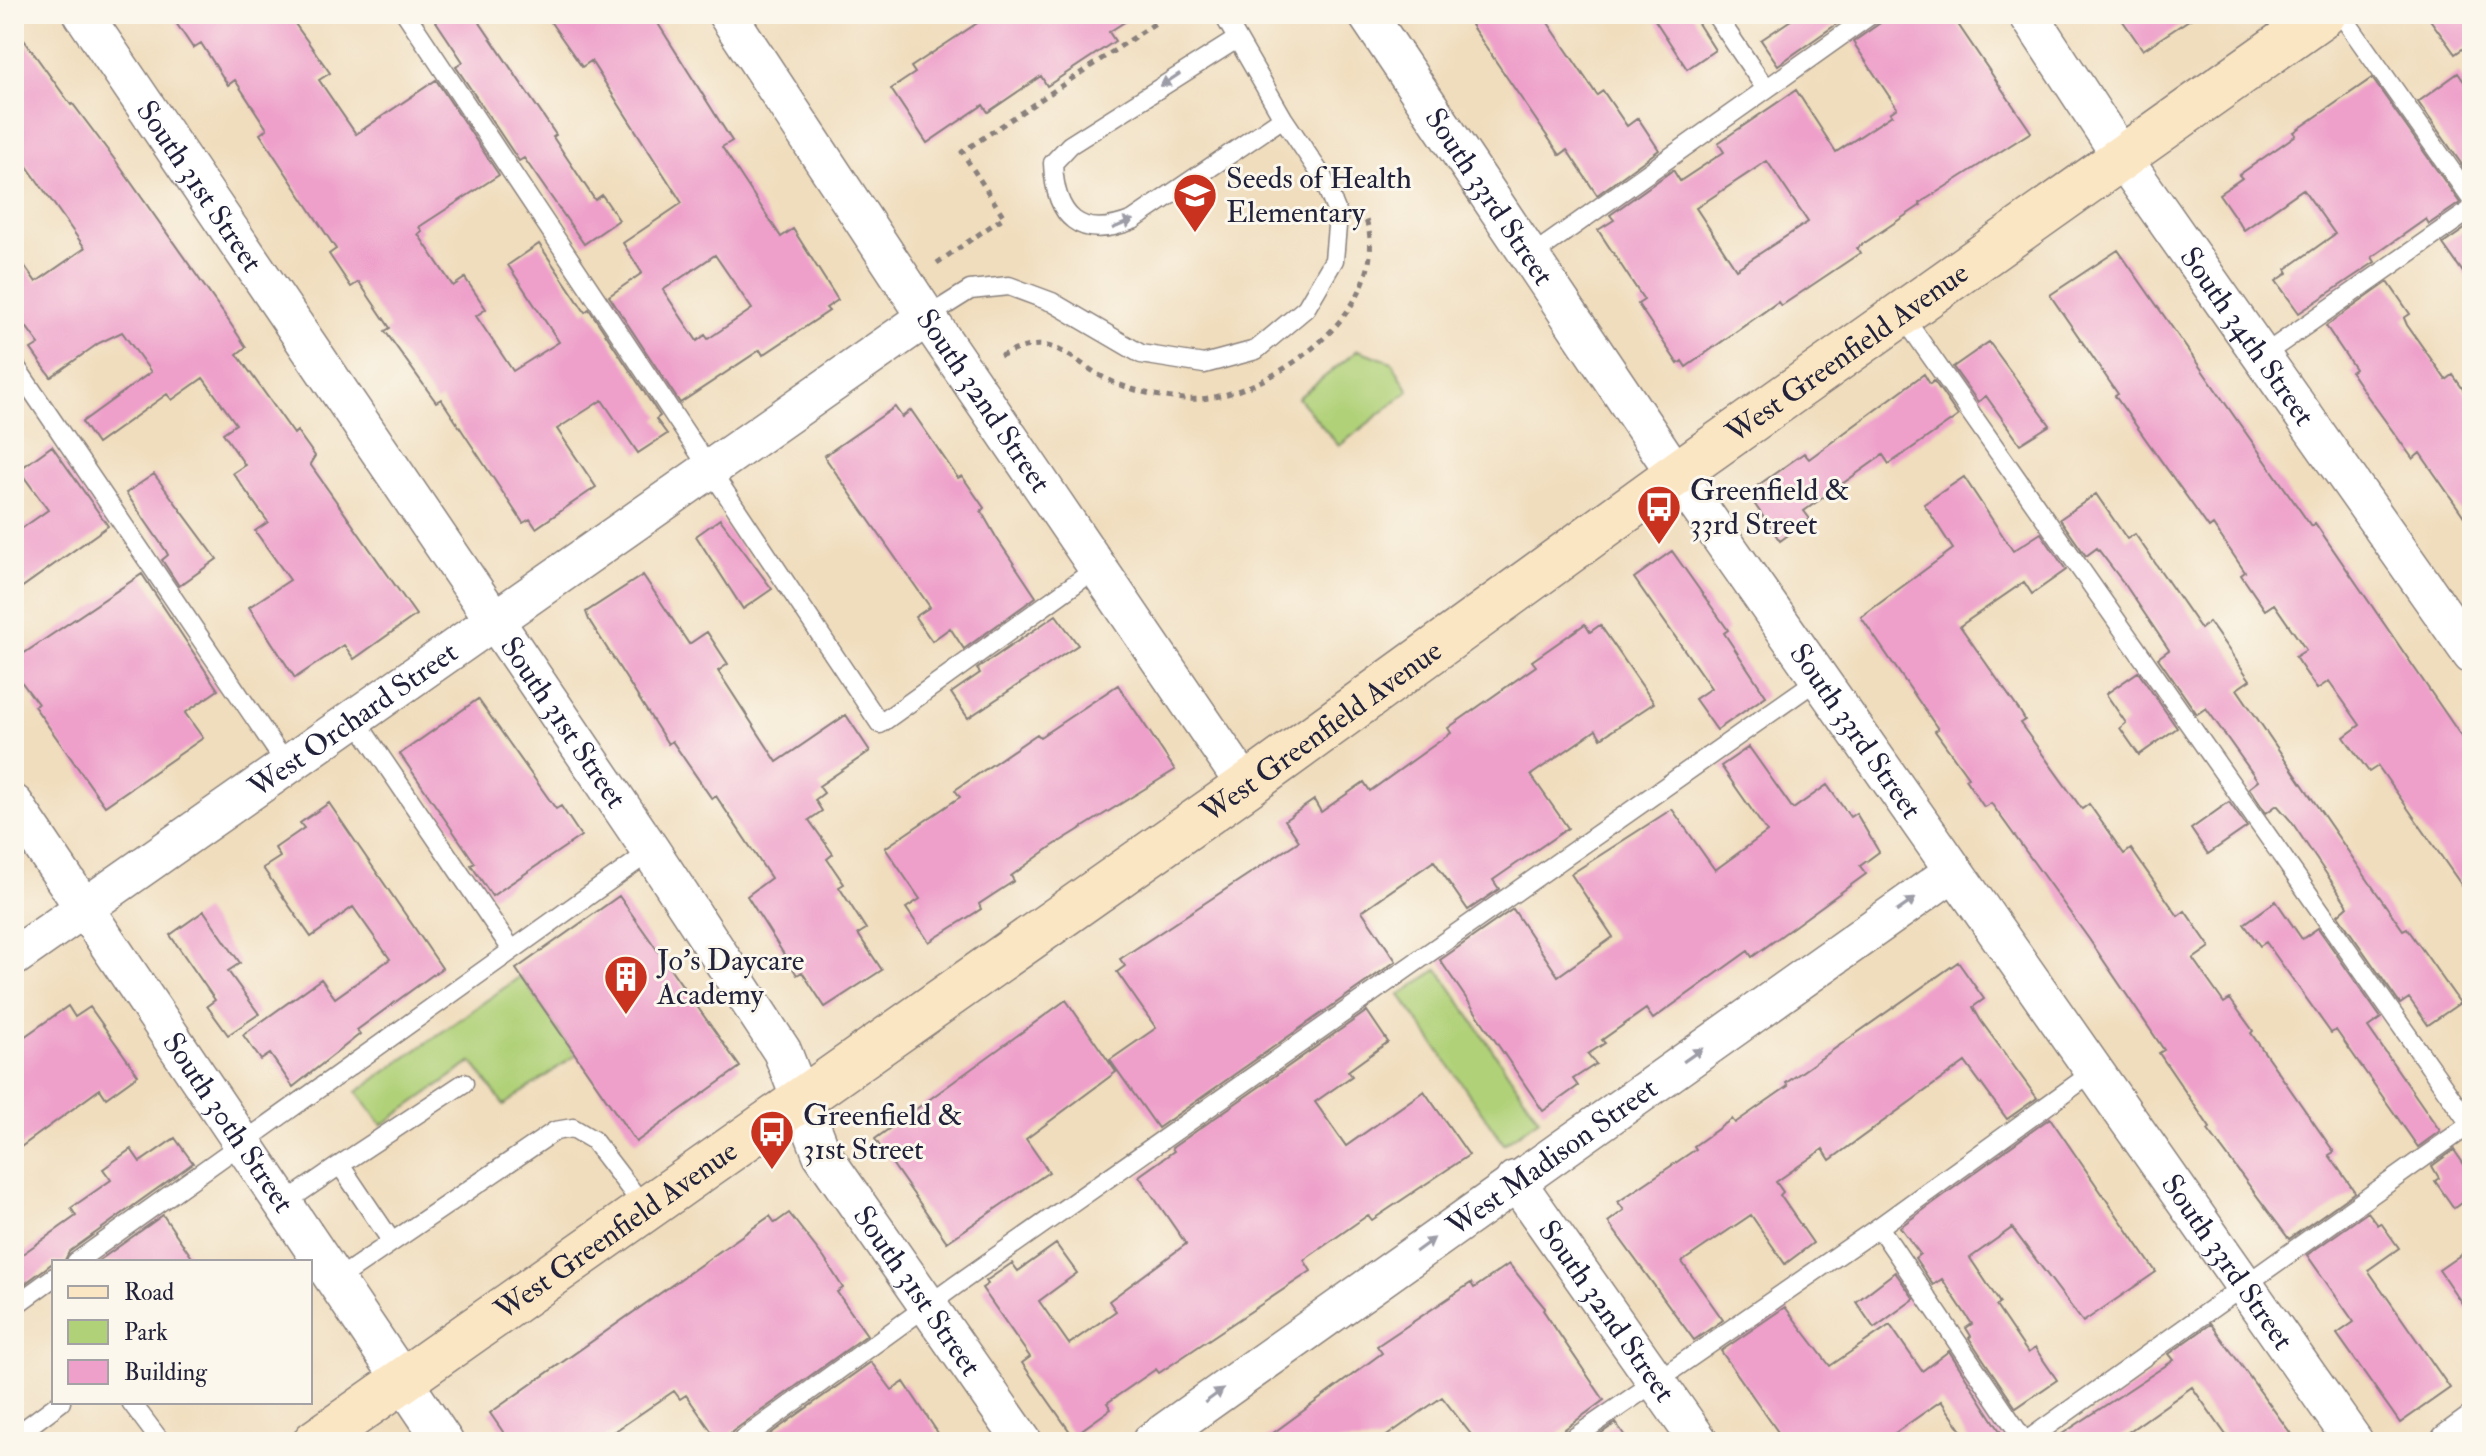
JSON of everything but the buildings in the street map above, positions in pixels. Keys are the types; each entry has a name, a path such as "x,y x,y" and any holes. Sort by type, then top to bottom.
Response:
{"main road":[{"name":"West Greenfield Avenue","path":"315,1442 1246,786 1676,474 2324,14"}],"street":[{"name":"South 31st Street","path":"83,14 651,851 782,1051 822,1154 1023,1442"},
{"name":"South 32nd Street","path":"727,14 927,317 1246,786"},
{"name":"South 33rd Street","path":"1367,14 1676,474 2247,1285 2354,1442"},
{"name":"South 34th Street","path":"2028,14 2123,159 2472,655"},
{"name":"West Orchard Street","path":"14,957 927,317"},
{"name":"South 30th Street","path":"14,804 444,1442"},
{"name":"West Madison Street","path":"1151,1442 1515,1180 1954,871"},
{"name":"South 32nd Street","path":"1515,1180 1699,1442"},
{"path":"2450,1442 2472,1426"}],"lane":[{"path":"406,14 707,470 880,724 1097,568"},
{"path":"927,317 970,290 1009,286 1052,302 1141,354 1204,364 1256,350 1306,308 1334,260 1338,215 1322,176 1283,118 1223,14"},
{"path":"1715,14 1766,89"},
{"path":"1531,256 1872,14"},
{"path":"2341,14 2472,200"},
{"path":"1237,39 1070,145 1053,163 1054,188 1065,211 1085,227 1108,230 1133,220 1283,118"},
{"path":"2262,356 2472,209"},
{"path":"1879,1227 2025,1442 2471,1124 1902,315"},
{"path":"14,364 288,767"},
{"path":"739,1442 927,1305 1820,678"},
{"path":"355,719 512,950"},
{"path":"79,1260 651,851"},
{"path":"1568,1442 1879,1227 2096,1070"},
{"path":"283,1204 464,1083"},
{"path":"335,1281 555,1131 573,1128 593,1140 645,1208"},
{"path":"340,1165 392,1242"},
{"path":"14,1306 52,1278"},
{"path":"14,1437 58,1404"},
{"path":"132,1404 161,1442"}],"path":[{"path":"937,263 1004,217 962,152 1169,14"}],"green space":[{"path":"1358,350 1392,362 1409,391 1339,446 1298,398"},
{"path":"1438,969 1539,1119 1504,1144 1400,995"},
{"path":"521,976 576,1055 504,1105 472,1062 382,1125 357,1092"}],"place":[{"name":"Seeds of Health Elementary","path":"1195,234"},
{"name":"Greenfield & 33rd Street","path":"1659,546"},
{"name":"Jo's Daycare Academy","path":"626,1016"},
{"name":"Greenfield & 31st Street","path":"772,1171"}]}
